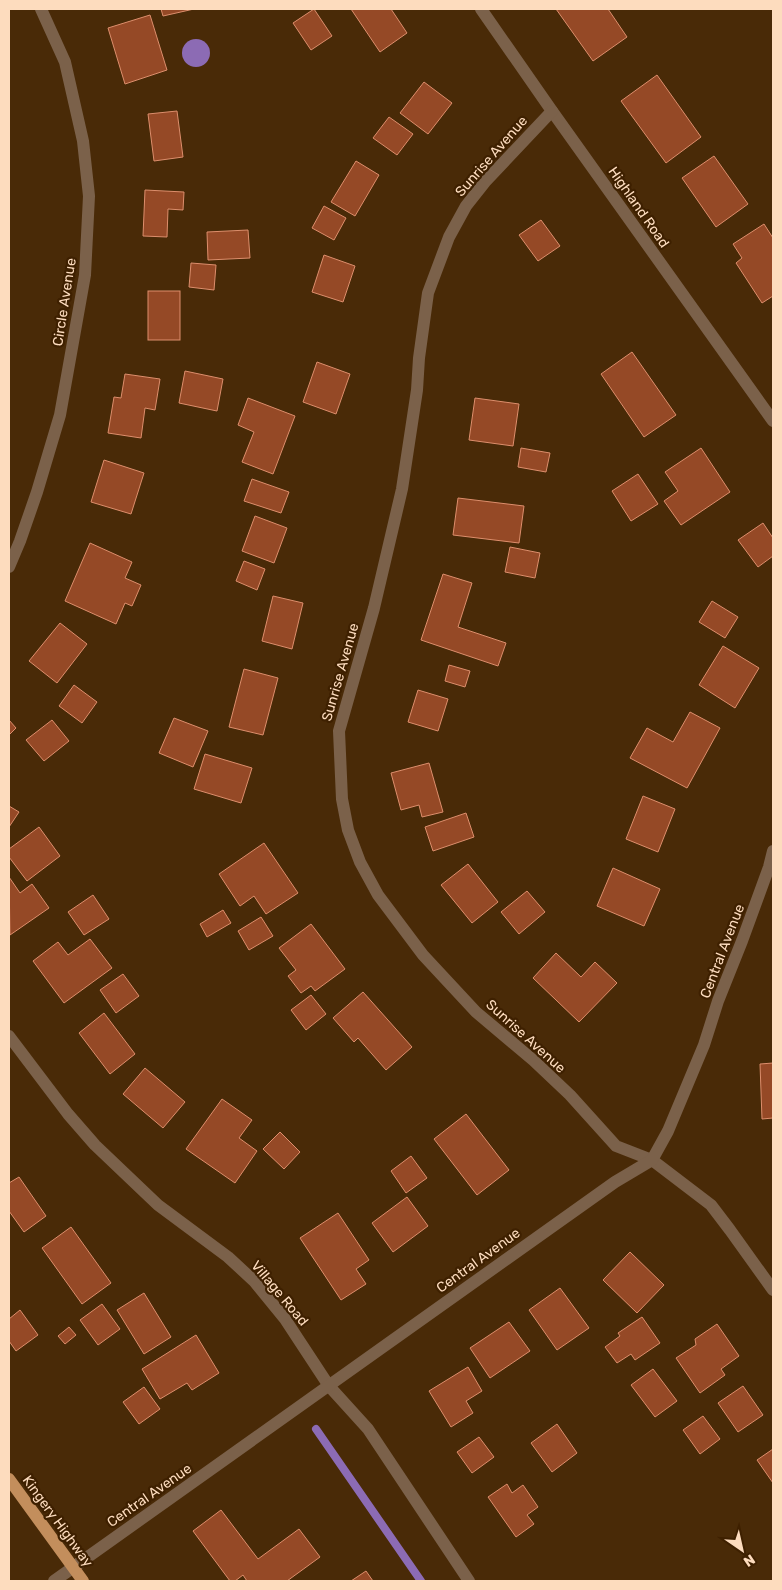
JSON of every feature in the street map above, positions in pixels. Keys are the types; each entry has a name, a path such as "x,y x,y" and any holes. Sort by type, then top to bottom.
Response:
{"main road":[{"name":"Kingery Highway","path":"9,1479 83,1581"}],"street":[{"name":"Circle Avenue","path":"9,567 37,492 60,415 86,275 89,196 83,141 65,62 41,9"},
{"name":"Highland Road","path":"482,9 552,111 773,421"},
{"name":"Sunrise Avenue","path":"552,111 485,182 466,206 449,237 428,293 419,358 417,390 402,489 374,608 339,731 342,799 348,830 360,862 378,895 423,955 476,1012 533,1060 570,1096 616,1146 652,1160 711,1205 773,1290"},
{"name":"Central Avenue","path":"54,1581 607,1187 652,1160 668,1131 704,1045 718,1001 759,895 773,851"},
{"name":"Village Road","path":"9,1036 68,1114 95,1145 158,1205 228,1257 254,1281 285,1319 329,1386 368,1429 469,1581"}],"shaded area":[{"path":"196,39 206,43 210,53 206,63 196,67 186,63 182,53 186,43"}],"building":[{"path":"161,9 194,9 163,16"},
{"path":"314,9 332,36 311,50 293,23"},
{"path":"351,9 391,9 407,33 380,52"},
{"path":"556,9 608,9 627,37 593,61"},
{"path":"150,15 167,70 125,84 108,28"},
{"path":"657,75 701,137 666,163 621,101"},
{"path":"424,82 452,103 428,134 400,113"},
{"path":"177,111 183,157 154,161 148,114"},
{"path":"389,117 413,134 397,155 373,138"},
{"path":"714,156 748,204 716,227 682,178"},
{"path":"356,161 379,175 355,216 331,202"},
{"path":"145,190 184,192 183,210 168,209 167,237 143,236"},
{"path":"324,206 346,218 334,240 312,228"},
{"path":"541,220 560,246 538,261 519,235"},
{"path":"764,224 773,238 773,296 762,303 736,263 742,258 733,244"},
{"path":"248,230 250,258 208,260 207,232"},
{"path":"324,255 355,266 343,302 312,292"},
{"path":"191,263 216,265 214,290 189,287"},
{"path":"148,291 180,291 180,340 148,340"},
{"path":"632,352 676,415 644,437 601,374"},
{"path":"317,362 350,374 336,414 303,402"},
{"path":"185,371 223,379 217,411 179,403"},
{"path":"125,374 160,379 155,410 145,408 141,438 108,433 114,397 121,398"},
{"path":"248,398 295,416 273,474 242,462 254,432 238,425"},
{"path":"475,398 519,404 513,446 469,440"},
{"path":"521,448 550,453 546,472 518,467"},
{"path":"701,448 730,492 681,525 664,501 678,491 665,472"},
{"path":"104,460 144,473 131,514 91,502"},
{"path":"638,474 658,504 631,521 612,491"},
{"path":"252,479 289,492 281,513 244,501"},
{"path":"458,498 524,506 519,543 453,535"},
{"path":"255,516 287,528 274,563 242,551"},
{"path":"763,523 773,538 773,556 758,567 738,540"},
{"path":"90,543 132,562 125,578 141,585 132,606 125,603 116,624 65,601"},
{"path":"510,547 540,553 535,578 505,572"},
{"path":"244,561 265,569 257,590 236,581"},
{"path":"443,574 472,583 458,627 506,643 498,666 421,640"},
{"path":"273,596 303,603 292,649 262,641"},
{"path":"712,601 738,617 725,638 699,622"},
{"path":"60,623 87,644 57,683 29,661"},
{"path":"723,646 759,668 735,708 699,685"},
{"path":"449,665 470,671 465,687 445,681"},
{"path":"244,669 278,678 263,735 229,727"},
{"path":"74,685 97,702 82,723 59,706"},
{"path":"418,690 448,699 438,731 408,722"},
{"path":"690,712 720,728 687,788 630,758 647,728 673,742"},
{"path":"174,718 208,731 193,767 159,753"},
{"path":"9,720 16,728 9,735"},
{"path":"52,720 69,741 44,761 26,740"},
{"path":"205,754 252,768 241,803 194,789"},
{"path":"429,763 443,812 422,817 419,805 401,810 391,773"},
{"path":"643,796 675,809 658,852 626,839"},
{"path":"9,806 19,812 9,827"},
{"path":"466,813 474,837 433,851 425,827"},
{"path":"39,827 60,856 27,881 9,857 9,849"},
{"path":"264,843 298,893 266,914 254,896 240,906 219,874"},
{"path":"468,864 498,902 472,923 441,885"},
{"path":"613,868 660,889 644,926 597,906"},
{"path":"9,877 20,893 32,884 49,908 10,935"},
{"path":"527,891 545,912 519,934 501,912"},
{"path":"93,895 109,919 84,935 68,912"},
{"path":"223,910 231,923 207,937 200,924"},
{"path":"261,917 273,936 249,950 238,931"},
{"path":"311,924 345,969 315,991 311,986 301,993 288,976 296,970 279,948"},
{"path":"90,939 112,968 64,1003 33,961 58,942 68,955"},
{"path":"556,953 581,977 595,962 617,983 579,1022 533,978"},
{"path":"123,974 139,996 116,1013 100,990"},
{"path":"363,992 412,1047 386,1070 358,1038 354,1042 333,1018"},
{"path":"311,995 326,1014 306,1030 291,1010"},
{"path":"104,1013 135,1054 110,1074 79,1033"},
{"path":"773,1063 773,1118 762,1119 760,1064"},
{"path":"145,1068 185,1102 163,1128 123,1094"},
{"path":"222,1099 252,1120 239,1138 257,1151 235,1183 186,1149"},
{"path":"466,1114 509,1170 477,1195 434,1139"},
{"path":"280,1132 300,1152 284,1169 263,1149"},
{"path":"411,1156 427,1178 406,1193 391,1171"},
{"path":"19,1177 46,1216 24,1232 9,1211 9,1183"},
{"path":"407,1197 428,1226 393,1252 372,1223"},
{"path":"338,1213 369,1260 356,1269 366,1284 341,1300 300,1238"},
{"path":"71,1227 111,1283 82,1304 42,1248"},
{"path":"630,1252 664,1285 637,1313 603,1280"},
{"path":"560,1288 589,1328 557,1350 529,1310"},
{"path":"144,1293 171,1337 144,1354 117,1310"},
{"path":"102,1304 120,1329 98,1345 80,1320"},
{"path":"20,1310 38,1335 16,1351 9,1341 9,1319"},
{"path":"642,1317 660,1343 635,1360 631,1354 617,1363 605,1347 620,1336 618,1333"},
{"path":"509,1322 530,1351 490,1378 470,1348"},
{"path":"717,1324 739,1356 721,1369 725,1375 700,1393 676,1358 696,1345 695,1339"},
{"path":"69,1327 76,1335 65,1344 58,1336"},
{"path":"196,1335 219,1373 192,1390 187,1383 160,1399 142,1369"},
{"path":"468,1367 482,1391 466,1401 473,1413 451,1427 429,1391"},
{"path":"653,1369 677,1401 655,1417 631,1385"},
{"path":"743,1386 763,1415 738,1432 718,1403"},
{"path":"144,1387 160,1409 139,1424 123,1402"},
{"path":"703,1416 720,1439 700,1454 683,1430"},
{"path":"557,1424 577,1453 552,1472 531,1443"},
{"path":"479,1437 494,1457 472,1473 457,1452"},
{"path":"773,1449 773,1483 757,1460"},
{"path":"507,1484 512,1493 523,1485 538,1507 527,1515 534,1524 516,1537 488,1497"},
{"path":"221,1510 258,1559 299,1529 320,1557 287,1581 247,1581 243,1575 235,1581 230,1581 193,1531"},
{"path":"366,1571 373,1581 351,1581"}],"waterway":[{"path":"316,1429 421,1581"}]}
